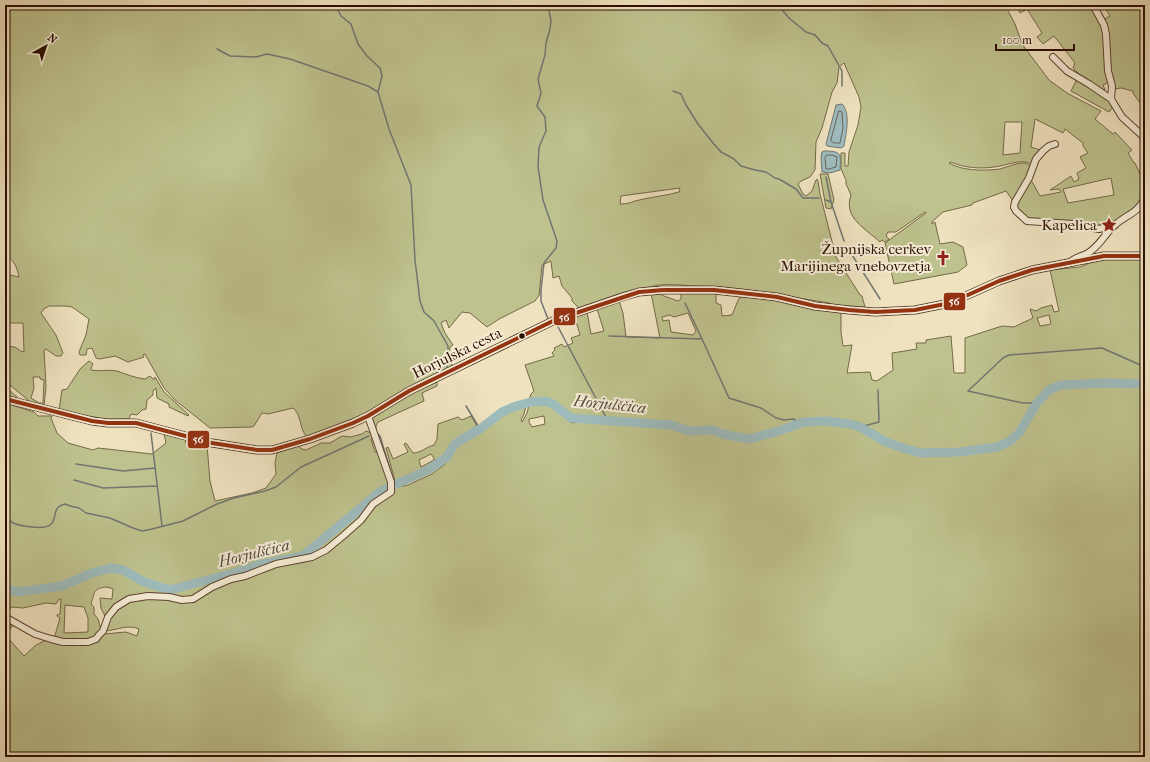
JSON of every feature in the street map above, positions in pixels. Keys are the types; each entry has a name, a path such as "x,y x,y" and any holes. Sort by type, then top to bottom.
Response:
{"street":[{"path":"1093,5 1104,25 1106,34 1108,71 1112,86 1111,99"},
{"path":"1053,57 1067,71 1111,99 1122,117 1145,138"},
{"path":"1055,144 1049,146 1036,159 1029,178 1015,202 1014,207 1016,212 1027,220 1073,224 1099,229 1115,225"},
{"path":"1069,263 1074,258 1088,253 1094,248 1115,225 1137,211 1145,198"},
{"name":"Horjulska cesta","path":"5,399 101,422 136,424 154,427 212,443 264,451 303,442 354,423 409,391 447,374 535,329 555,320 639,292 668,289 721,290 777,297 815,306 849,310 875,312 915,310 950,303 1016,275 1032,270 1104,256 1145,256"},
{"path":"5,617 35,634 51,639 63,642 88,642 96,639 103,631 108,618 116,607 129,599 148,596 169,597 182,600 193,599 212,587 231,579 245,576 276,564 312,557 326,550 361,520 373,504 391,492 391,482 368,416"}],"green space":[{"path":"5,5 1005,5 1015,24 1022,44 1049,80 1067,93 1101,111 1095,119 1113,134 1115,132 1132,150 1128,153 1135,163 1145,184 1142,198 1135,208 1102,228 1030,219 1022,216 1016,204 1030,178 1040,196 1061,192 1059,189 1050,190 1071,176 1074,182 1079,179 1077,173 1086,168 1080,157 1088,153 1083,146 1083,143 1065,129 1063,133 1035,119 1031,147 1040,150 1031,164 1027,162 1018,162 989,168 978,168 961,166 951,162 949,163 961,168 981,170 1000,169 1022,163 1030,166 1027,178 1013,201 1006,191 973,203 972,205 943,212 932,222 932,224 935,222 940,244 953,242 963,247 967,265 958,272 894,284 885,243 926,213 925,212 896,232 888,232 886,236 889,239 885,242 882,240 880,242 862,227 853,216 849,203 851,195 841,169 841,153 845,153 845,166 848,166 849,152 858,125 861,107 859,97 844,63 839,67 837,83 832,92 822,128 816,142 815,170 810,177 798,184 803,194 806,196 812,191 817,179 836,257 862,296 865,307 834,305 778,295 711,286 659,285 639,289 580,309 572,301 572,298 562,286 559,276 553,278 551,261 542,265 539,296 535,301 499,319 487,327 470,313 462,312 449,328 446,320 441,323 445,333 453,345 450,347 449,357 453,368 401,392 372,411 307,437 304,434 298,414 293,408 268,414 262,413 252,427 210,428 175,400 164,388 145,354 143,355 144,357 128,362 115,356 100,359 96,358 92,348 87,349 86,355 80,355 79,352 86,335 89,319 72,307 66,306 49,306 41,313 56,335 63,353 61,356 56,356 46,349 44,350 46,387 44,406 30,403 5,381 5,346 15,347 24,352 23,323 5,323 5,263 10,275 19,277 15,264 5,255","holes":["1005,122 1022,122 1020,153 1003,155","1111,178 1114,195 1068,203 1063,189","680,188 679,192 626,204 620,204 621,196","33,377 40,377 40,379 44,380 43,403 39,403 31,398 34,388"]},
{"path":"1017,5 1091,5 1103,30 1109,82 1103,85 1105,90 1103,91 1081,76 1073,68 1075,63 1054,36 1043,44 1037,37 1042,33 1027,9 1020,13"},
{"path":"1096,5 1105,19 1110,16 1103,5 1145,5 1145,114 1133,91 1121,88 1115,89 1110,73 1108,38"},
{"path":"1077,79 1107,98 1113,107 1109,112 1071,91"},
{"path":"820,174 828,174 834,200 831,209 826,208"},
{"path":"1118,258 1145,258 1145,757 5,757 5,403 34,412 38,416 52,416 51,418 57,433 68,443 93,450 98,448 152,454 166,443 164,433 187,440 185,442 186,444 191,446 203,448 205,446 204,444 207,445 210,481 215,501 252,493 266,488 276,474 275,463 277,453 298,446 306,450 321,443 330,443 342,436 350,437 362,434 366,431 371,433 373,437 371,439 375,452 378,453 388,481 389,489 408,485 432,474 449,460 455,446 484,429 502,413 526,406 521,420 522,422 529,405 543,405 556,410 570,422 574,423 584,418 568,415 548,400 529,400 534,391 525,365 554,356 552,353 555,350 554,348 562,344 564,347 573,343 571,338 580,335 577,324 573,325 571,318 587,312 591,334 604,331 597,309 619,301 623,313 626,337 660,338 651,293 658,293 678,301 681,299 681,292 716,293 716,303 721,305 722,316 732,315 739,298 750,296 780,299 811,308 841,313 843,346 852,345 847,373 870,372 872,380 877,381 893,370 892,353 917,349 916,343 926,343 926,340 951,336 954,373 965,373 965,338 1002,326 1014,327 1033,318 1030,309 1036,311 1052,305 1054,312 1059,311 1050,270 1080,267 1095,261","holes":["688,313 696,331 693,335 671,332 669,320 663,321 662,317 670,315 674,317","1049,315 1051,324 1040,326 1037,318","544,416 545,424 532,427 529,419","107,587 113,589 112,599 100,598 101,608 106,618 109,613 122,602 143,596 144,598 128,602 114,610 105,631 131,627 139,629 137,636 126,632 104,634 95,642 81,644 46,640 36,645 24,656 7,637 8,632 14,624 6,611 12,607 23,608 46,603 56,604 59,599 61,599 60,614 57,615 60,618 54,639 74,642 91,639 101,630 98,619 94,614 94,607 91,604 95,591 99,588","65,605 84,607 88,618 88,632 64,633"]},
{"path":"89,361 93,364 91,370 117,371 145,379 150,376 155,379 155,377 164,392 189,415 188,416 169,407 169,404 157,398 156,388 153,391 153,395 147,400 146,409 142,410 137,415 131,414 129,419 104,419 59,410 62,390 67,389 80,369"},
{"path":"437,382 437,386 422,393 424,401 378,422 376,431 371,419 407,395"},
{"path":"5,386 20,400 5,396"},
{"path":"471,416 476,424 476,429 451,445 449,451 444,457 436,463 410,476 395,481 386,448 388,447 393,459 408,452 404,444 406,443 413,453 419,452 434,445 437,439 438,424 458,417 462,420","holes":["431,454 434,460 421,467 419,460"]}],"water":[{"path":"842,104 845,108 847,118 847,130 844,146 841,148 827,146 826,144 836,105"},
{"path":"824,151 839,154 840,170 830,173 822,172 821,158 822,152"}],"waterway":[{"path":"335,5 341,16 351,24 358,44 367,56 380,68 382,76 378,92 389,129 411,185 415,260 420,301 424,312 434,321 448,346 447,368"},
{"path":"548,5 551,21 545,55 538,79 541,93 537,106 545,117 546,131 539,147 538,167 543,200 557,241 556,248 544,263 541,301 548,319"},
{"path":"778,5 789,18 806,32 815,35 822,43 828,46 842,71 842,86"},
{"path":"217,49 230,56 256,57 267,54 290,59 368,86 378,92"},
{"path":"673,91 681,94 698,124 721,152 734,159 741,166 766,172 779,179 796,189 803,198 819,198"},
{"path":"826,177 831,202 844,241"},
{"path":"826,200 831,202"},
{"path":"847,247 880,299"},
{"path":"685,303 702,339"},
{"path":"557,325 608,421"},
{"path":"609,336 702,339 729,398 761,408 776,418 784,420 793,419 802,423"},
{"path":"1037,403 1023,403 968,391 1003,358 1009,355 1102,348 1145,367"},
{"name":"Horjulščica","path":"5,588 17,592 62,586 92,573 111,568 123,570 144,582 170,590 262,564 303,556 381,491 428,470 447,457 454,445 480,429 502,412 531,402 545,401 553,404 571,418 671,425 689,431 713,430 722,434 749,439 804,422 826,421 851,424 860,427 886,442 921,453 960,452 997,447 1009,442 1019,433 1037,403 1049,390 1061,385 1104,383 1145,384"},
{"path":"860,427 879,422 878,390"},
{"path":"466,406 480,429"},
{"path":"151,433 162,526"},
{"path":"378,434 380,436 393,479"},
{"path":"5,513 13,523 26,526 43,527 50,525 53,522 56,511 60,506 65,504 79,508 86,513 110,518 142,531 152,529 183,521 217,504 234,498 276,487 301,467 369,436"},
{"path":"76,464 123,471 155,468"},
{"path":"74,480 103,488 157,486"}],"transit line":[{"name":"56","path":"5,399 92,421 108,423 136,423 212,443 257,450 272,450 310,439 353,423 368,416 409,391 555,320 639,292 663,290 714,290 777,297 815,306 849,310 875,312 915,310 950,303 999,281 1032,270 1104,256 1145,256"}],"place":[{"name":"Kapelica","path":"1109,225"},
{"name":"Župnijska cerkev Marijinega vnebovzetja","path":"943,258"}]}
